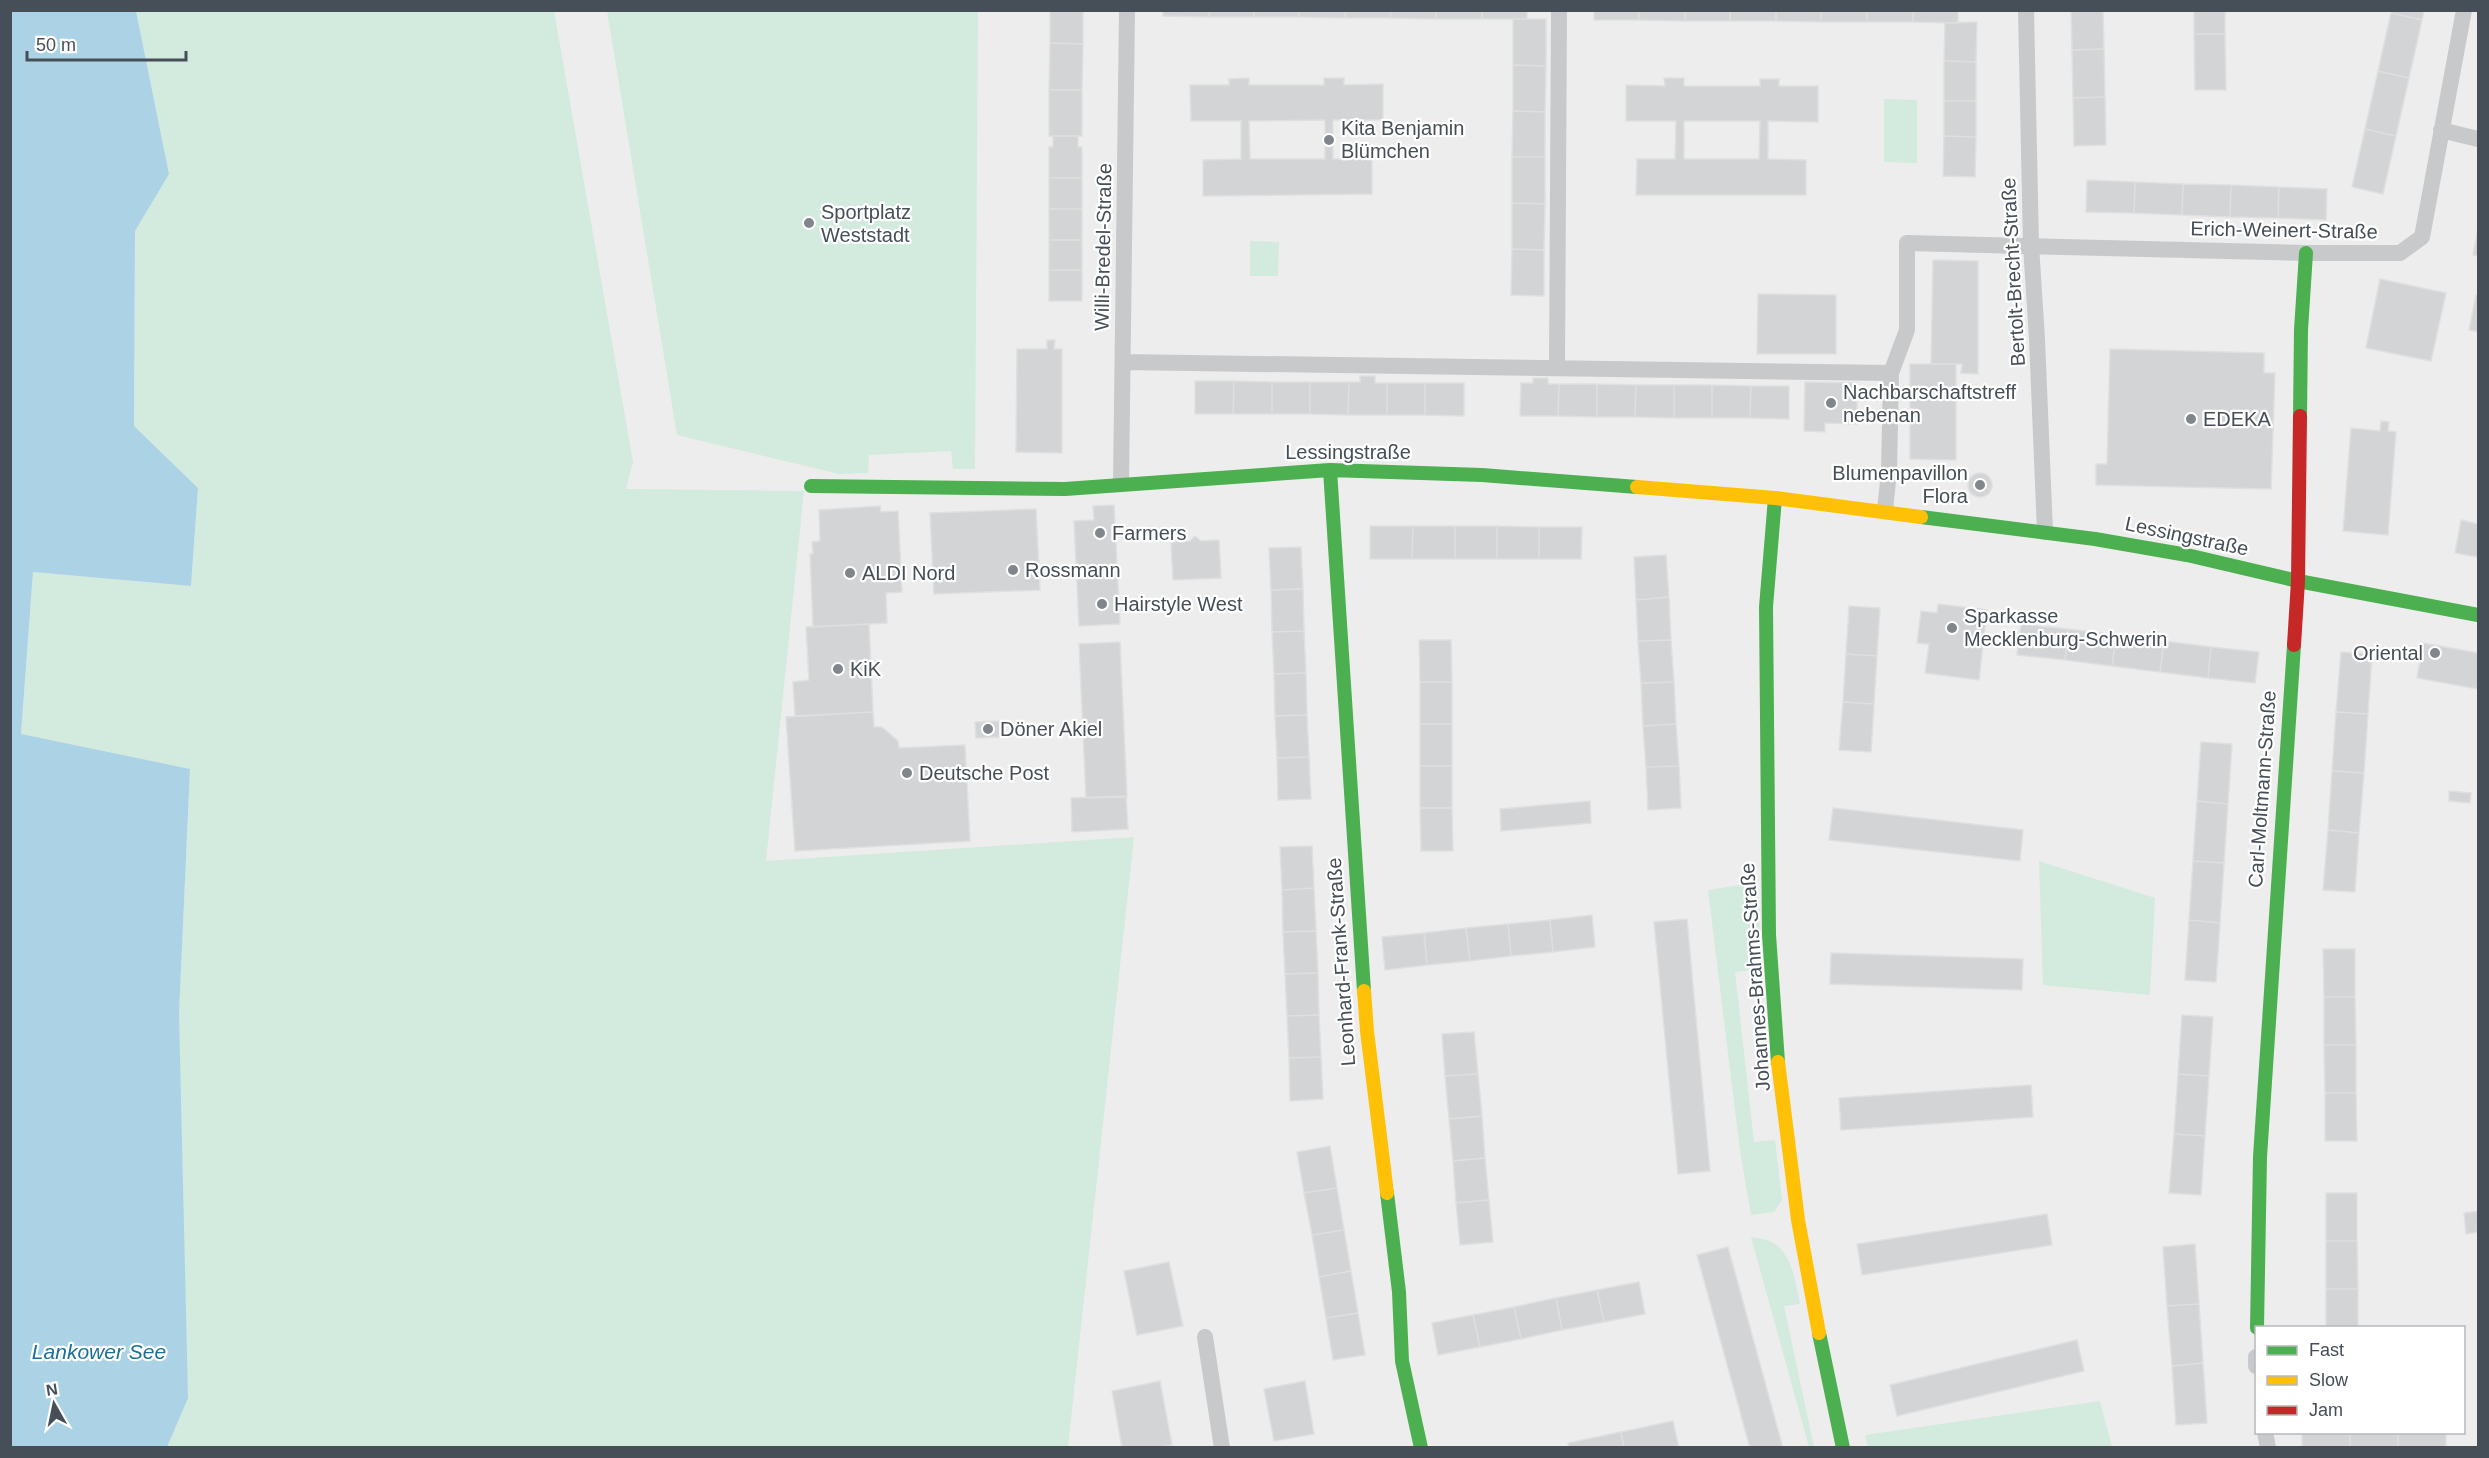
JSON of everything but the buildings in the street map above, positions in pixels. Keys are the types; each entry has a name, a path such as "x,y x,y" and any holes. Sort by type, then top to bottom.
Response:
{"street":[{"name":"Willi-Bredel-Straße","path":"1121,484 1127,10"},
{"path":"1557,368 1559,10"},
{"name":"Bertolt-Brecht-Straße","path":"2026,10 2031,245 2045,532"},
{"name":"Erich-Weinert-Straße","path":"2031,245 2306,253 2400,253 2422,237 2464,10"},
{"path":"2441,130 2478,139"},
{"path":"1885,510 1889,472 1891,373 1907,330 1907,243 2031,245"},
{"name":"Carl-Moltmann-Straße","path":"2257,1326 2260,1157 2298,581 2301,330 2306,253"},
{"path":"1123,362 1891,373"},
{"name":"Lessingstraße","path":"811,486 1065,489 1330,470 1482,475 1775,498 1885,510 2045,532 2187,555 2298,581 2478,615"},
{"name":"Leonhard-Frank-Straße","path":"1330,470 1367,1031 1399,1292 1402,1361 1420,1448"},
{"name":"Johannes-Brahms-Straße","path":"1775,498 1766,607 1769,935 1780,1084 1798,1220 1829,1388 1844,1448"},
{"path":"1205,1337 1222,1448"}],"green space":[{"path":"136,11 554,11 633,462 626,489 804,491 766,861 1134,837 1068,1447 167,1447 179,1014 190,770 21,735 33,572 191,586 198,488 134,426 135,230 169,174"},
{"name":"Sportplatz Weststadt","path":"607,11 978,11 975,469 953,469 951,451 869,455 868,473 839,474 677,435"},
{"path":"1884,99 1917,100 1917,163 1884,162"},
{"path":"1250,241 1279,242 1278,276 1250,276"},
{"path":"2039,861 2155,898 2150,995 2043,985"},
{"path":"1747,884 1759,898 1761,969 1735,972 1754,1142 1775,1140 1782,1200 1774,1212 1751,1215 1740,1151 1708,890"},
{"path":"1751,1237 1775,1244 1788,1259 1792,1269 1800,1304 1784,1306 1814,1447 1809,1447"},
{"path":"2100,1401 2112,1447 1868,1447 1865,1435"}],"water":[{"name":"Lankower See","path":"10,11 136,11 169,174 135,231 134,426 198,488 191,586 33,572 21,734 190,769 179,1014 188,1398 167,1447 11,1447"}],"traffic: fast":[{"path":"2300,416 2301,330 2306,253"},
{"path":"1330,470 1364,991"},
{"path":"811,486 1065,489 1330,470 1482,475 1637,487"},
{"path":"1775,498 1766,607 1769,935 1778,1062"},
{"path":"1921,517 2095,539 2187,555 2298,581 2478,615"},
{"path":"2257,1326 2260,1157 2294,645"},
{"path":"1387,1193 1399,1292 1402,1361 1421,1448"},
{"path":"1819,1333 1843,1448"}],"traffic: slow":[{"path":"1637,487 1775,498 1921,517"},
{"path":"1364,991 1387,1193"},
{"path":"1778,1062 1798,1220 1819,1333"}],"traffic: jam":[{"path":"2294,645 2298,581 2300,416"}],"place":[{"name":"Kita Benjamin Blümchen","path":"1329,140"},
{"name":"Sportplatz Weststadt","path":"809,223"},
{"name":"Nachbarschaftstreff nebenan","path":"1831,403"},
{"name":"EDEKA","path":"2191,419"},
{"name":"Blumenpavillon Flora","path":"1980,485"},
{"name":"Farmers","path":"1100,533"},
{"name":"Rossmann","path":"1013,570"},
{"name":"ALDI Nord","path":"850,573"},
{"name":"Hairstyle West","path":"1102,604"},
{"name":"Sparkasse Mecklenburg-Schwerin","path":"1952,628"},
{"name":"Oriental","path":"2435,653"},
{"name":"KiK","path":"838,669"},
{"name":"Döner Akiel","path":"988,729"},
{"name":"Deutsche Post","path":"907,773"}]}
